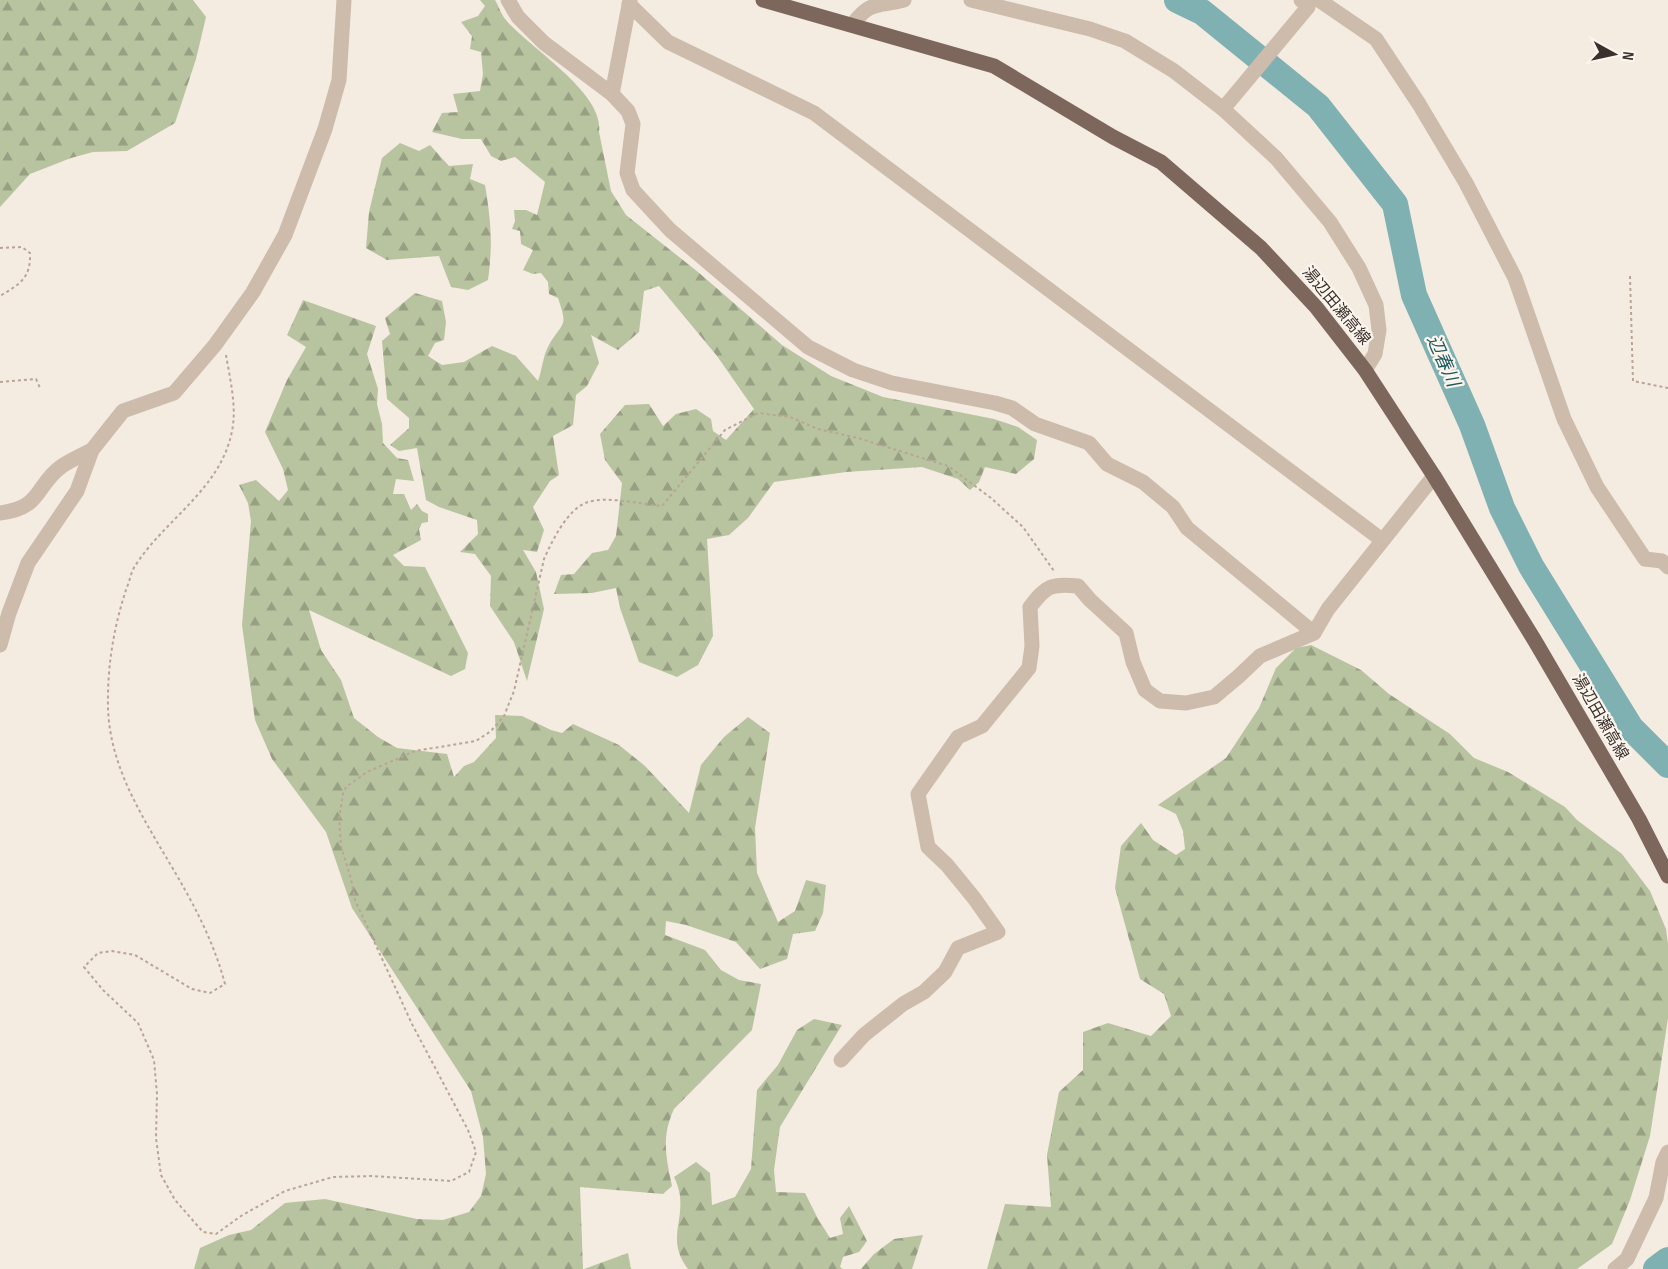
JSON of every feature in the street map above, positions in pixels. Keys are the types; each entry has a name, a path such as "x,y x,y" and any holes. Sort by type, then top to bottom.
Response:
{"main road":[{"name":"湯辺田瀬高線","path":"763,0 994,66 1113,137 1161,162 1261,248 1316,307 1365,370 1434,476 1541,651 1639,819 1668,876"}],"street":[{"path":"0,645 9,613 28,563 77,491 92,450 123,411 174,393 215,345 253,292 285,235 325,129 339,80 344,0"},
{"path":"508,0 518,17 544,43 612,94 628,111 633,124 627,173 633,190 670,230 808,347 853,370 892,383 1012,408 1035,424 1089,443 1107,464 1143,482 1173,507 1187,528 1314,633"},
{"path":"853,24 864,10 904,0"},
{"path":"971,0 1090,29 1125,41 1227,105 1330,222 1359,268 1376,305 1379,330 1375,354 1365,370"},
{"path":"1227,105 1308,7 1301,0"},
{"path":"1319,0 1376,39 1419,104 1466,183 1515,278 1564,418 1597,487 1645,560 1662,561 1668,567"},
{"path":"612,94 630,2"},
{"path":"630,2 668,42 814,113 1382,540"},
{"path":"0,513 15,512 30,504 61,467 92,450"},
{"path":"841,1060 864,1035 903,1004 924,992 945,972 958,948 998,932 947,865 928,847 918,794 958,737 982,726 1029,668 1032,646 1030,607 1044,589 1063,584 1078,586 1126,633 1133,662 1145,690 1160,701 1186,703 1214,697 1260,656 1314,633 1328,609 1434,476"},
{"path":"1616,1269 1627,1259 1656,1198 1663,1162 1668,1152"}],"path":[{"path":"0,248 22,247 30,253 31,266 26,277 0,296"},
{"path":"1630,276 1633,381 1668,388"},
{"path":"215,345 226,352 233,396 233,430 215,473 202,491 173,519 134,567 120,606 107,699 118,767 136,807 182,884 219,962 225,984 210,993 192,989 135,956 112,951 98,953 84,967 103,990 138,1023 154,1060 157,1094 156,1138 161,1175 175,1200 203,1232 216,1234 241,1216 285,1191 333,1177 372,1176 451,1181 469,1172 476,1152 468,1130 412,1024 355,900 341,846 339,819 346,787 367,772 415,752 476,741 491,731 504,716 514,692 544,560 550,544 570,514 586,502 601,500 662,506 725,430 758,413 790,417 818,429 858,438 948,466 991,498 1023,527 1063,584"},
{"path":"0,382 36,380 40,388"}],"green space":[{"path":"0,0 193,0 206,17 196,59 175,123 127,151 93,152 30,174 0,207"},
{"path":"480,0 495,0 506,20 563,72 590,102 598,117 611,191 626,215 698,272 782,345 831,376 883,397 994,419 1018,427 1037,440 1034,459 1016,474 985,467 979,482 970,490 958,479 922,467 846,472 774,482 748,518 729,535 707,539 713,636 698,665 677,677 639,662 620,608 616,588 592,593 554,594 561,575 574,574 592,553 608,550 616,536 622,483 605,460 600,434 625,405 649,404 663,426 676,414 696,409 711,419 713,431 726,440 754,409 717,356 659,286 644,291 639,332 618,350 591,335 599,363 587,386 576,395 573,425 553,436 559,475 550,481 533,507 544,530 537,552 523,550 536,572 544,609 527,681 514,642 490,606 491,576 475,554 460,552 478,534 477,520 426,500 417,448 399,451 390,445 409,428 409,418 387,399 382,341 390,334 385,318 415,293 442,301 446,322 444,340 435,343 428,356 442,365 464,362 492,346 516,356 538,381 547,349 563,323 558,298 549,294 548,282 541,273 533,274 523,270 533,250 521,244 520,231 512,229 515,221 514,210 526,210 537,215 545,182 515,157 501,161 491,156 481,139 462,139 432,132 442,113 458,112 453,94 480,91 483,74 481,52 470,49 472,36 461,22 478,16 485,6"},
{"path":"400,143 419,151 430,145 449,166 473,164 470,179 485,185 489,210 491,244 488,280 468,290 451,287 439,256 387,260 366,248 369,212 382,158"},
{"path":"303,300 376,326 367,354 378,389 377,404 382,424 383,443 397,458 408,460 414,481 396,479 393,494 404,494 411,510 417,504 422,511 428,514 428,522 422,523 419,529 421,540 393,555 404,566 425,567 468,653 465,669 451,676 309,610 321,650 341,680 354,718 378,737 397,748 447,754 454,777 464,766 474,762 496,738 495,715 522,716 562,733 573,724 619,745 645,766 689,813 701,765 724,737 748,717 770,733 755,828 757,873 778,922 795,911 806,880 826,885 823,913 815,931 793,934 787,959 760,969 736,942 686,925 666,921 665,935 705,950 721,970 739,980 761,984 752,1030 674,1109 666,1138 672,1186 663,1194 580,1187 583,1269 194,1269 200,1248 229,1235 251,1230 285,1203 325,1199 417,1219 443,1220 469,1212 481,1196 486,1174 483,1137 471,1091 352,908 326,832 272,759 255,720 242,625 251,521 248,503 239,485 256,480 279,501 288,490 283,469 265,432 287,380 306,347 287,335"},
{"path":"1311,645 1361,670 1389,694 1450,734 1474,758 1508,772 1565,807 1577,820 1622,854 1650,891 1666,929 1668,1018 1650,1136 1630,1200 1612,1244 1577,1269 987,1269 1005,1204 1051,1207 1047,1155 1059,1092 1083,1070 1083,1032 1108,1023 1151,1036 1171,1016 1164,994 1140,979 1115,888 1121,846 1141,823 1153,840 1176,855 1185,849 1183,831 1176,814 1158,805 1226,758 1259,708 1276,668 1296,648"},
{"path":"814,1019 842,1025 780,1127 774,1170 776,1192 805,1193 830,1238 843,1234 840,1218 849,1206 867,1241 859,1252 843,1257 840,1267 843,1269 688,1269 678,1250 680,1196 674,1177 696,1162 710,1173 712,1205 735,1197 751,1169 757,1090 778,1065 797,1030"},
{"path":"923,1235 912,1269 861,1269 874,1254 894,1239"},
{"path":"628,1253 631,1269 584,1269"}],"waterway":[{"name":"辺春川","path":"1177,0 1202,12 1318,106 1395,204 1414,295 1472,425 1502,508 1531,566 1631,728 1668,765"},
{"name":"辺春川","path":"1656,1269 1668,1260"}]}
